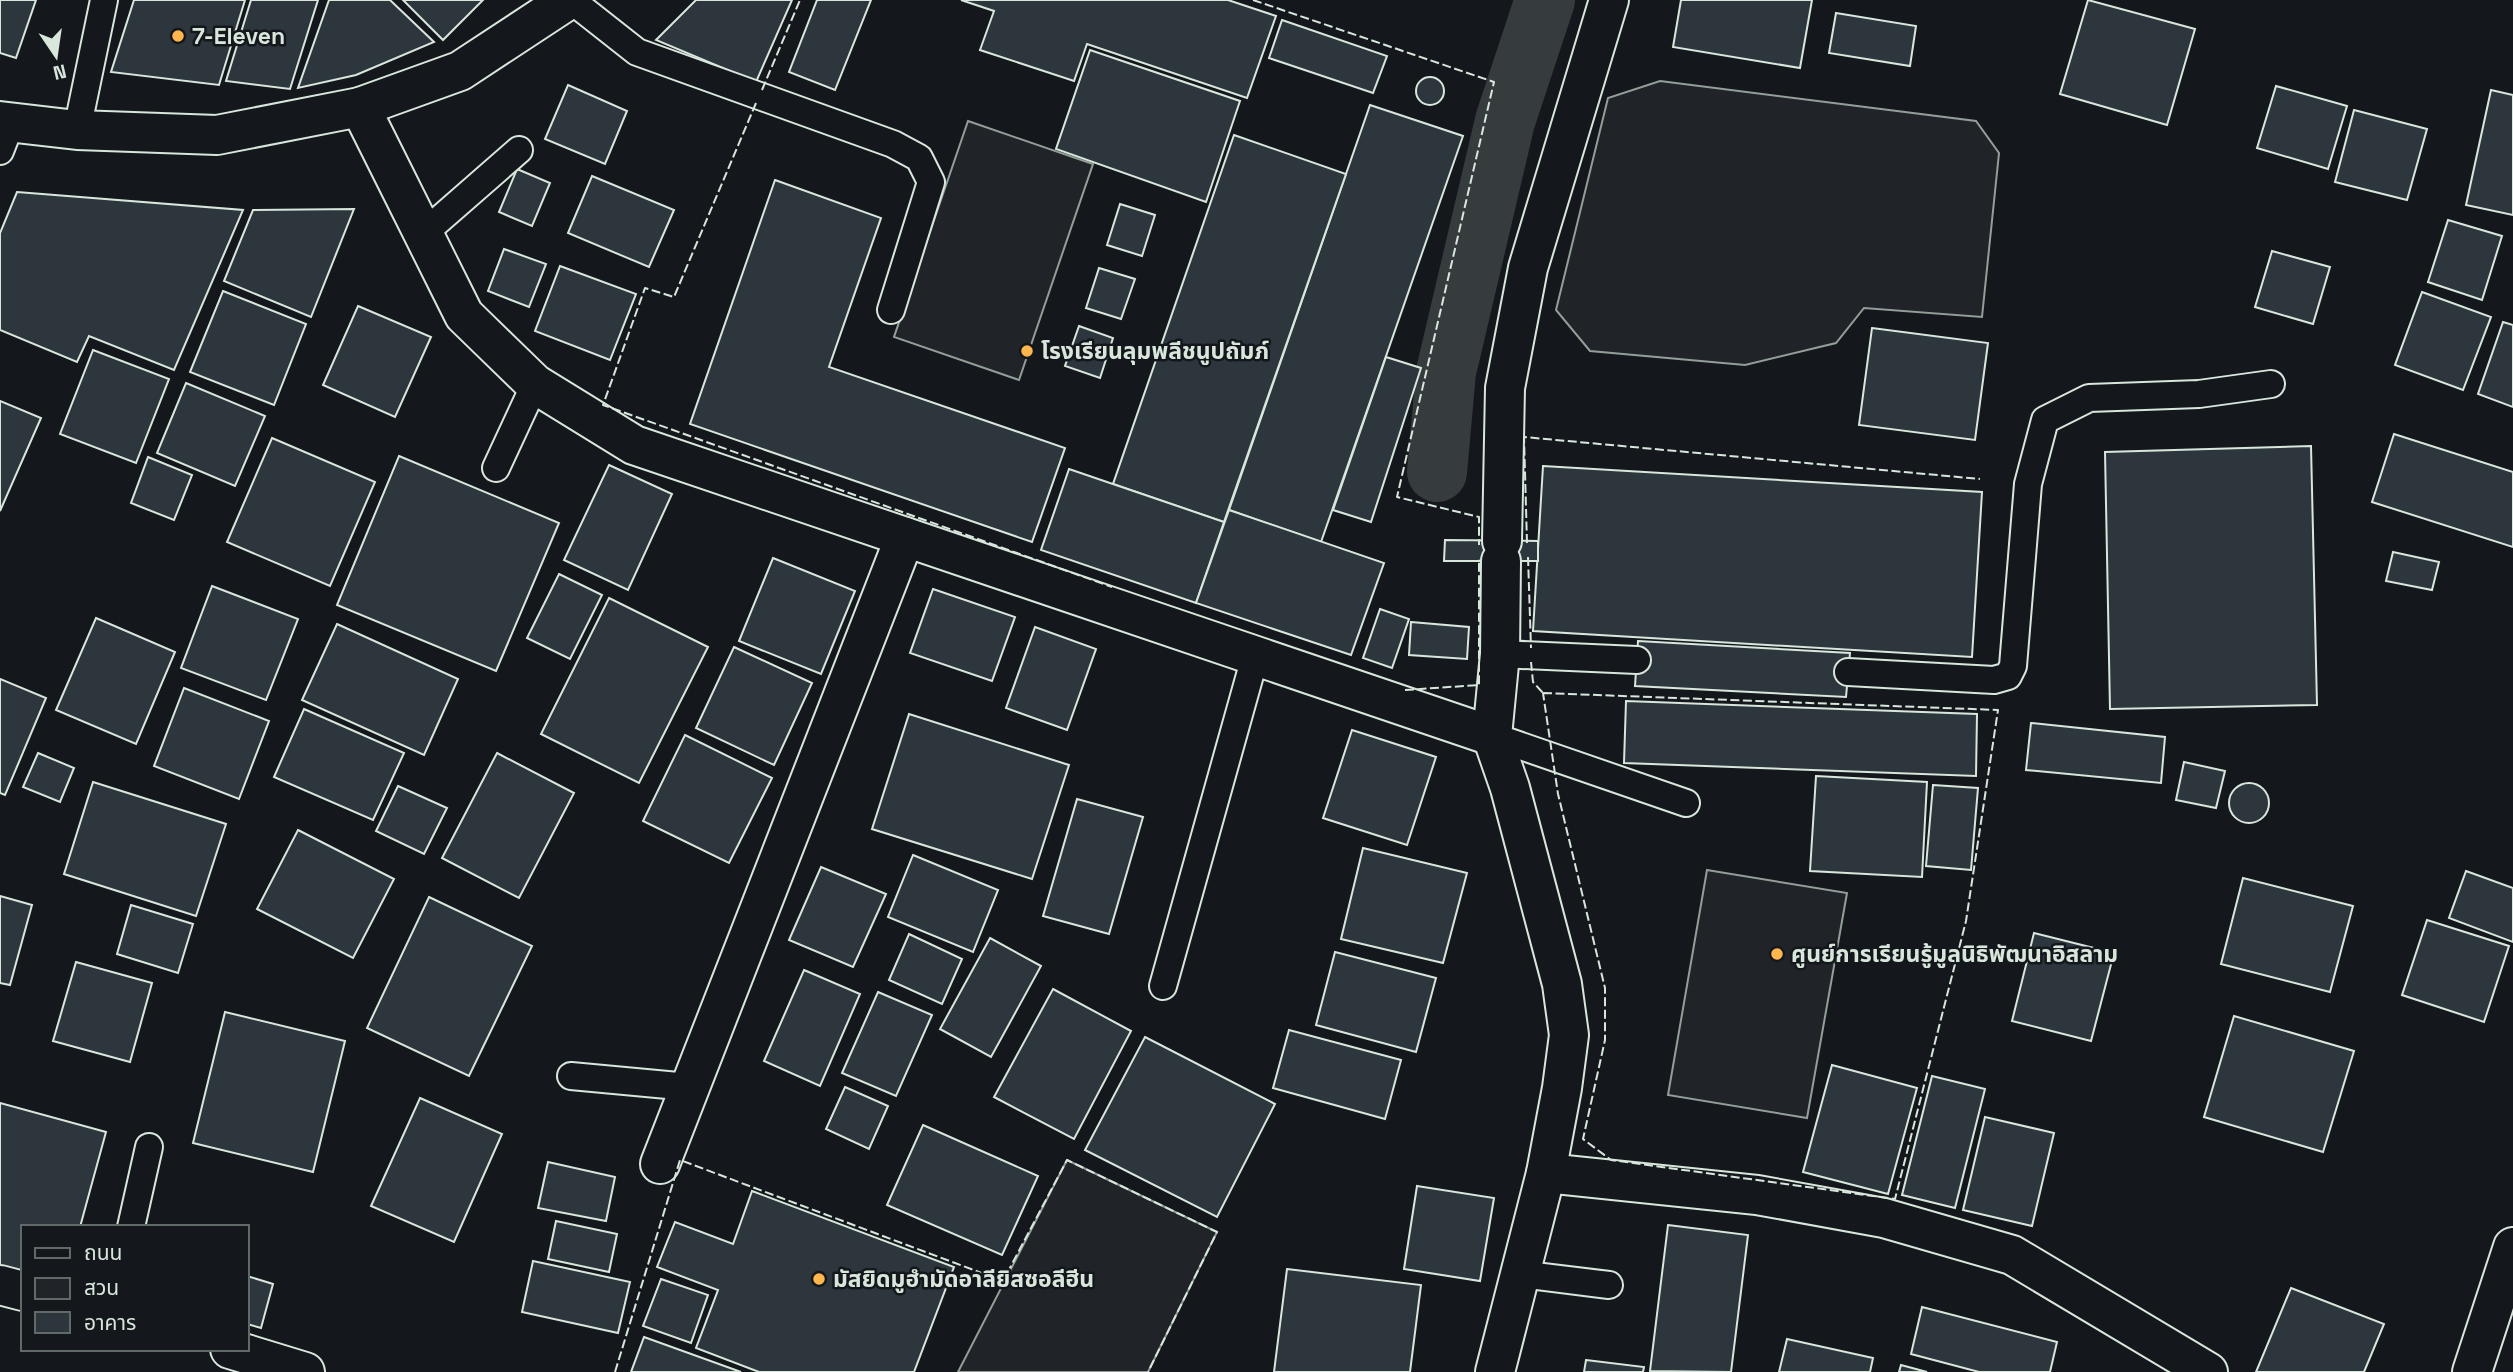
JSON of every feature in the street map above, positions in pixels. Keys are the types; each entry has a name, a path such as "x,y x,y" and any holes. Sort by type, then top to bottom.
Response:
{"street":[{"path":"4,132 77,130 217,135 360,107 460,71 569,0"},
{"path":"1495,1372 1546,1173 1569,1035 1562,984 1510,788 1492,736 1500,654 1505,388 1528,268 1609,0"},
{"path":"360,107 464,315 535,383 634,445 1492,736"},
{"path":"660,1164 905,537"},
{"path":"1546,1173 1757,1195 1884,1218 2012,1255 2208,1372"},
{"path":"2472,1372 2513,1247"},
{"path":"0,1285 21,1290"},
{"path":"237,1351 305,1372"}],"lane":[{"path":"77,130 104,0"},
{"path":"569,0 637,52 892,144 919,158 931,182 891,310"},
{"path":"424,233 520,150"},
{"path":"496,468 535,383"},
{"path":"1848,672 1994,680 2008,676 2013,666 2028,484 2045,420 2089,398 2199,394 2271,384"},
{"path":"1500,654 1637,660"},
{"path":"1163,986 1255,657"},
{"path":"1492,736 1686,803"},
{"path":"571,1076 689,1087"},
{"path":"131,1225 149,1147"},
{"path":"1520,1274 1609,1285"}],"green space":[{"path":"1660,81 1976,121 1999,153 1982,317 1864,308 1836,343 1745,365 1590,351 1556,310 1608,98"},
{"path":"968,121 1093,164 1019,380 894,337"},
{"path":"1707,870 1847,893 1807,1118 1668,1095"},
{"path":"1067,1160 1217,1232 1148,1372 958,1372"}],"building":[{"path":"0,0 36,0 16,58 0,53"},
{"name":"7-Eleven","path":"134,0 245,0 219,85 111,72"},
{"path":"251,0 318,0 290,89 226,81"},
{"path":"329,0 390,0 434,42 356,75 298,88"},
{"path":"403,0 483,0 443,40"},
{"path":"696,0 792,0 756,82 656,40"},
{"path":"817,0 871,0 835,90 789,72"},
{"path":"961,0 1228,0 1276,16 1247,98 1087,44 1074,81 980,50 994,11"},
{"path":"1681,0 1812,0 1800,68 1673,47"},
{"path":"2088,0 2195,29 2167,125 2060,94"},
{"path":"1836,13 1916,26 1910,66 1829,53"},
{"path":"1282,20 1387,56 1373,93 1269,58"},
{"path":"1090,50 1240,101 1206,202 1056,149"},
{"path":"1430,77 1440,81 1444,91 1440,101 1430,105 1420,101 1416,91 1420,81"},
{"path":"568,85 627,111 605,164 545,139"},
{"path":"2276,86 2347,106 2328,169 2257,148"},
{"path":"2491,90 2513,95 2513,215 2466,205"},
{"path":"1370,105 1463,136 1321,542 1229,510"},
{"path":"2354,110 2427,129 2407,200 2335,182"},
{"path":"1234,135 1346,174 1224,522 1113,484"},
{"path":"517,169 550,183 532,226 499,212"},
{"path":"592,176 674,210 649,267 568,233"},
{"path":"775,180 881,218 829,367 1065,448 1032,542 690,424"},
{"path":"17,192 243,210 174,370 89,336 77,362 0,330 0,233"},
{"path":"1120,204 1155,215 1142,256 1107,245"},
{"path":"354,209 311,317 224,281 253,210"},
{"path":"2448,220 2502,236 2482,300 2428,282"},
{"path":"504,249 546,264 529,307 488,291"},
{"path":"2272,251 2330,267 2313,324 2255,307"},
{"path":"560,266 636,294 610,360 535,331"},
{"path":"1099,268 1135,279 1121,319 1086,308"},
{"path":"223,291 306,324 274,405 190,372"},
{"path":"2422,292 2491,317 2463,390 2395,365"},
{"path":"358,306 431,337 395,417 323,385"},
{"path":"2503,322 2513,325 2513,407 2478,394"},
{"path":"1079,326 1113,338 1100,378 1065,366"},
{"path":"1872,328 1988,343 1975,440 1859,425"},
{"path":"93,350 169,379 136,463 60,434"},
{"path":"1386,357 1421,368 1371,522 1333,510"},
{"path":"186,383 265,416 235,486 157,453"},
{"path":"0,401 41,418 0,511"},
{"path":"2394,434 2513,472 2513,547 2372,502"},
{"path":"272,438 375,482 330,586 227,542"},
{"path":"2311,446 2317,705 2110,709 2105,452"},
{"path":"399,456 559,523 496,671 337,605"},
{"path":"148,457 192,475 174,520 131,503"},
{"path":"609,465 672,494 628,590 564,560"},
{"path":"1543,466 1982,492 1972,657 1533,631"},
{"path":"1069,469 1224,522 1196,603 1041,550"},
{"path":"1229,510 1384,563 1351,655 1196,603"},
{"path":"1445,540 1538,541 1538,561 1444,561"},
{"path":"2393,552 2439,562 2432,590 2386,581"},
{"path":"773,558 855,591 821,674 739,641"},
{"path":"559,574 602,595 570,659 527,638"},
{"path":"212,586 298,619 266,700 181,668"},
{"path":"933,589 1015,617 992,681 910,653"},
{"path":"609,598 708,647 639,783 541,734"},
{"path":"1380,609 1409,619 1392,668 1363,658"},
{"path":"96,618 175,652 136,744 56,710"},
{"path":"1411,622 1469,627 1467,659 1409,655"},
{"path":"337,624 458,679 424,755 302,700"},
{"path":"1035,627 1096,649 1067,730 1006,708"},
{"path":"1638,641 1850,653 1846,697 1635,686"},
{"path":"734,647 812,683 774,765 696,728"},
{"path":"0,679 46,698 5,795 0,793"},
{"path":"184,688 269,721 239,799 154,766"},
{"path":"1626,701 1977,714 1976,776 1624,763"},
{"path":"304,709 404,753 373,820 274,777"},
{"path":"909,714 1069,765 1032,879 872,829"},
{"path":"2031,723 2165,737 2161,783 2026,770"},
{"path":"1352,730 1436,757 1407,845 1323,818"},
{"path":"685,735 772,778 729,863 643,821"},
{"path":"38,753 74,768 60,802 23,787"},
{"path":"497,753 574,793 519,898 442,858"},
{"path":"2184,762 2225,771 2216,808 2176,800"},
{"path":"1816,776 1927,782 1922,877 1810,871"},
{"path":"93,782 226,824 196,916 64,874"},
{"path":"2249,783 2263,789 2269,803 2263,817 2249,823 2235,817 2229,803 2235,789"},
{"path":"1933,785 1978,788 1971,870 1926,866"},
{"path":"398,786 447,808 424,854 376,831"},
{"path":"1077,799 1143,817 1109,934 1043,916"},
{"path":"298,830 394,879 353,958 257,909"},
{"path":"1363,848 1467,873 1443,963 1341,939"},
{"path":"913,855 998,890 973,952 888,917"},
{"path":"821,867 886,894 853,967 789,940"},
{"path":"2466,871 2513,888 2513,942 2449,918"},
{"path":"2243,878 2353,906 2330,992 2221,964"},
{"path":"0,896 32,905 10,985 0,983"},
{"path":"429,897 532,946 469,1076 367,1028"},
{"path":"131,905 193,924 178,973 117,954"},
{"path":"2427,920 2509,946 2484,1022 2402,995"},
{"path":"2034,933 2114,953 2091,1041 2012,1021"},
{"path":"909,934 962,959 942,1004 889,980"},
{"path":"990,938 1041,966 991,1057 940,1029"},
{"path":"1335,952 1436,978 1416,1052 1316,1025"},
{"path":"76,962 152,983 130,1062 53,1041"},
{"path":"804,970 860,994 820,1086 764,1061"},
{"path":"1053,989 1131,1031 1074,1139 994,1097"},
{"path":"878,992 932,1015 896,1096 842,1073"},
{"path":"225,1012 345,1041 313,1172 193,1143"},
{"path":"2234,1016 2354,1051 2323,1152 2204,1117"},
{"path":"1289,1030 1401,1060 1385,1119 1273,1088"},
{"path":"1145,1037 1275,1104 1217,1217 1085,1150"},
{"path":"1832,1065 1917,1088 1888,1194 1803,1172"},
{"path":"1932,1076 1985,1089 1955,1208 1902,1195"},
{"path":"845,1087 888,1106 869,1149 826,1129"},
{"path":"420,1098 502,1134 454,1242 371,1206"},
{"path":"0,1103 106,1132 81,1225 21,1225 21,1273 0,1268"},
{"path":"1985,1117 2054,1133 2032,1226 1963,1210"},
{"path":"923,1125 1038,1176 1002,1255 887,1205"},
{"path":"548,1162 615,1177 606,1221 538,1208"},
{"path":"1417,1186 1494,1198 1480,1281 1404,1269"},
{"name":"มัสยิดมูฮำมัดอาลียิสซอลีฮีน","path":"752,1191 954,1267 914,1372 759,1372 696,1348 718,1290 657,1267 675,1222 733,1244"},
{"path":"556,1221 617,1234 609,1272 548,1259"},
{"path":"1668,1225 1748,1235 1731,1372 1650,1371"},
{"path":"533,1261 630,1282 618,1333 522,1312"},
{"path":"1287,1269 1421,1285 1410,1372 1274,1372"},
{"path":"248,1276 273,1284 261,1328 248,1324"},
{"path":"661,1279 708,1295 691,1343 643,1326"},
{"path":"2291,1288 2384,1324 2364,1372 2256,1372"},
{"path":"1922,1307 2057,1342 2050,1372 1979,1372 1911,1354"},
{"path":"644,1337 741,1372 631,1372"},
{"path":"1787,1339 1873,1358 1870,1372 1779,1372"},
{"path":"1586,1360 1644,1367 1643,1372 1584,1372"},
{"path":"1901,1365 1927,1372 1899,1372"}],"waterway":[{"path":"1437,472 1446,372 1505,121 1545,0"}],"fence":[{"path":"762,90 800,0"},
{"path":"1253,0 1494,82 1397,497 1479,517 1479,545"},
{"path":"756,103 674,297 645,288 603,405 1112,587"},
{"path":"1527,543 1524,437 1980,479"},
{"path":"1528,557 1531,648"},
{"path":"1405,690 1479,685 1479,559"},
{"path":"1531,662 1533,682 1543,693"},
{"path":"1543,693 1998,710 1966,921 1895,1199 1611,1160 1583,1139 1605,1040 1605,988 1558,794 1543,693"},
{"path":"615,1372 680,1160 1003,1281 1067,1160 1217,1232 1148,1372"}],"place":[{"name":"7-Eleven","path":"178,36"},
{"name":"โรงเรียนลุมพลีชนูปถัมภ์","path":"1027,351"},
{"name":"ศูนย์การเรียนรู้มูลนิธิพัฒนาอิสลาม","path":"1777,954"},
{"name":"มัสยิดมูฮำมัดอาลียิสซอลีฮีน","path":"819,1279"}]}
